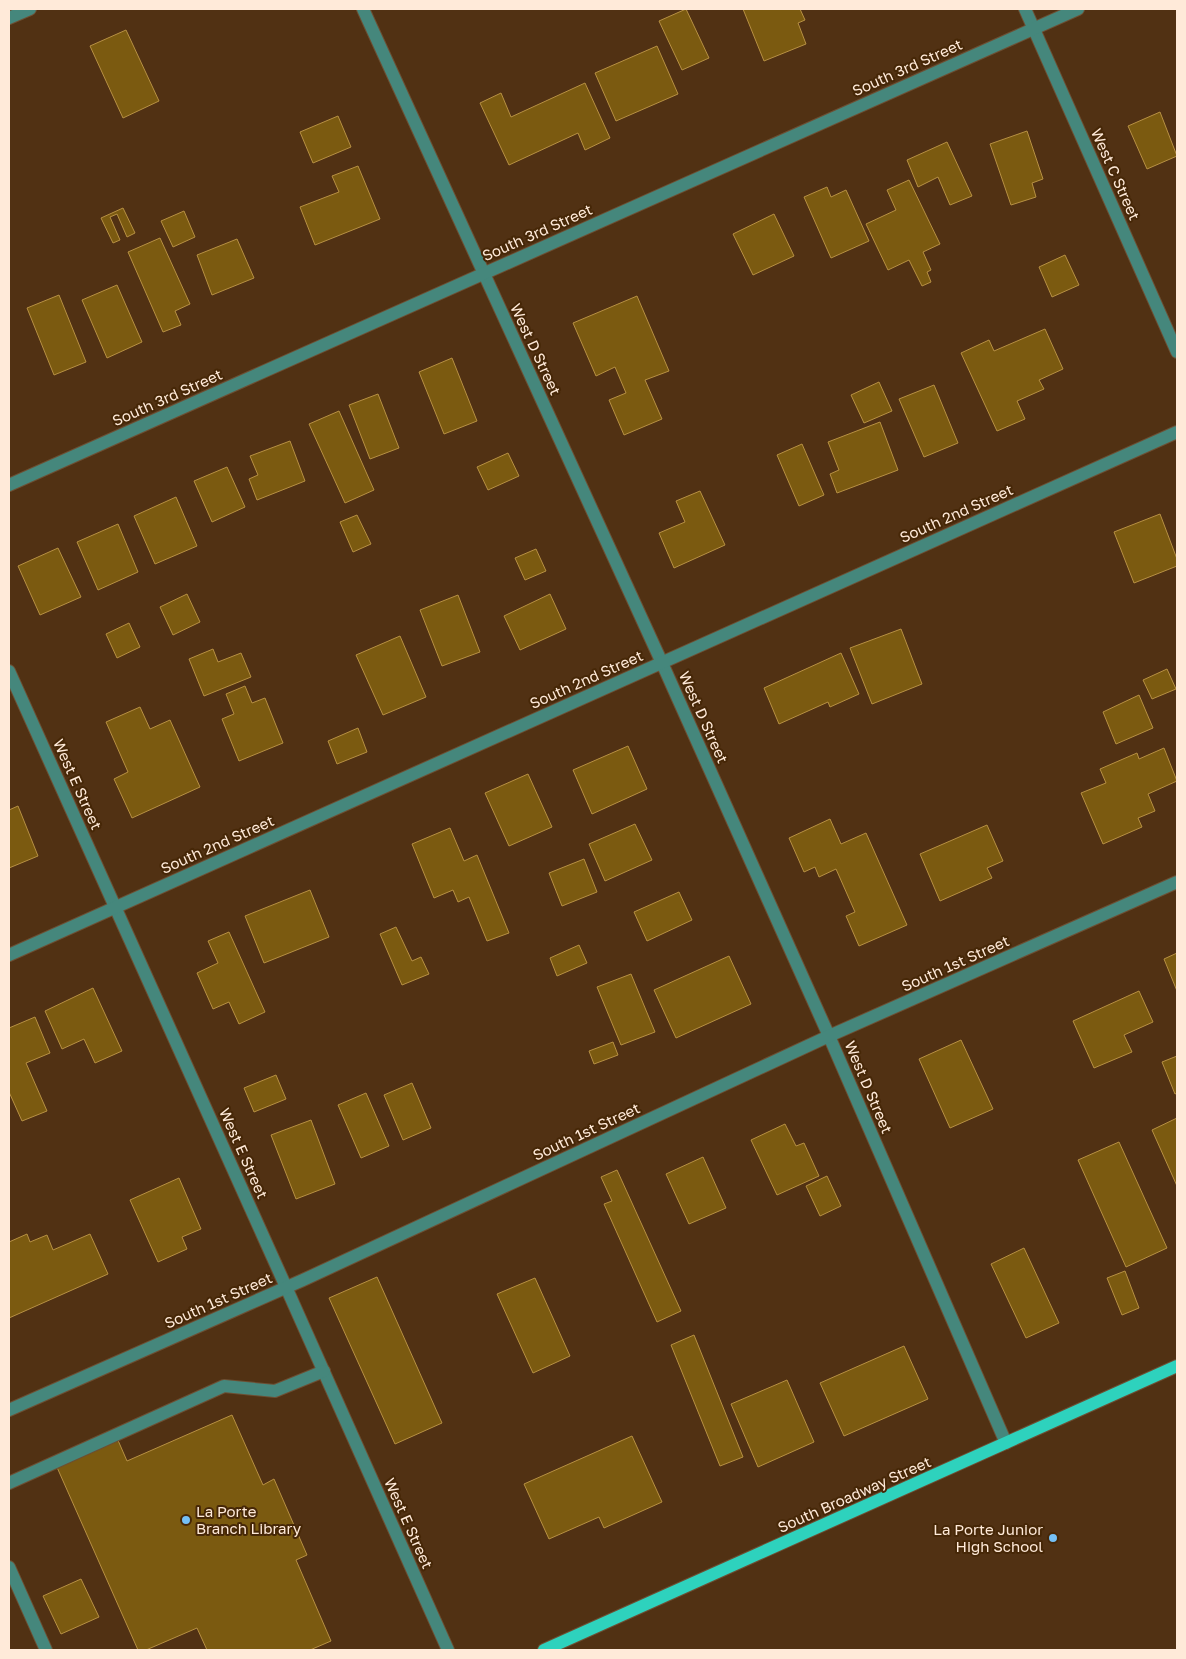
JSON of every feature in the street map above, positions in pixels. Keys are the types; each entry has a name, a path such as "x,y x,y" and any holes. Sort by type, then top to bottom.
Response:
{"main road":[{"name":"South Broadway Street","path":"544,1650 1177,1366"}],"street":[{"path":"9,18 30,9"},
{"name":"West D Street","path":"363,9 662,663 829,1036 1006,1443"},
{"name":"West C Street","path":"1024,9 1177,352"},
{"name":"South 3rd Street","path":"9,485 1078,9"},
{"name":"South 2nd Street","path":"9,955 1177,432"},
{"name":"West E Street","path":"9,671 448,1650"},
{"name":"South 1st Street","path":"9,1410 286,1287 829,1036 1177,882"},
{"path":"9,1483 224,1386 275,1391 324,1371"},
{"path":"9,1567 46,1650"}],"building":[{"path":"686,9 709,58 682,70 659,21"},
{"path":"743,9 800,9 805,20 798,23 806,44 764,61"},
{"path":"126,30 159,101 123,118 90,46"},
{"path":"657,46 678,94 616,121 595,73"},
{"path":"585,83 610,138 585,150 578,133 509,165 480,103 501,93 511,117"},
{"path":"1160,112 1177,156 1147,169 1128,126"},
{"path":"338,116 351,147 313,163 300,132"},
{"path":"1027,131 1043,179 1032,183 1036,197 1011,205 990,144"},
{"path":"947,142 972,196 950,205 938,177 918,187 907,160"},
{"path":"358,166 380,219 315,245 300,207 339,192 332,176"},
{"path":"909,180 940,244 923,252 931,270 927,272 931,282 922,286 909,260 888,270 866,224 896,210 887,190"},
{"path":"827,187 831,197 846,190 869,241 831,258 804,197"},
{"path":"123,208 135,233 127,237 117,214 110,217 120,240 113,243 101,218"},
{"path":"184,211 195,237 173,247 161,221"},
{"path":"774,214 794,256 753,275 733,234"},
{"path":"160,238 190,304 175,311 181,325 163,332 128,252"},
{"path":"237,239 254,278 212,295 197,255"},
{"path":"1065,255 1079,285 1052,297 1039,267"},
{"path":"117,285 142,342 107,358 82,300"},
{"path":"59,295 86,362 54,375 27,308"},
{"path":"637,296 669,371 645,380 662,419 624,435 609,400 626,393 615,367 596,376 573,323"},
{"path":"1045,329 1063,369 1039,380 1044,389 1017,401 1025,419 997,431 961,353 989,340 994,351"},
{"path":"452,358 477,421 444,434 419,372"},
{"path":"879,382 892,411 864,423 851,395"},
{"path":"934,385 958,443 924,457 899,399"},
{"path":"378,394 399,448 370,459 349,405"},
{"path":"339,411 374,490 345,503 309,424"},
{"path":"880,422 898,470 837,493 830,474 839,470 828,442"},
{"path":"290,441 305,481 257,500 249,479 258,475 250,456"},
{"path":"802,444 824,495 799,506 777,455"},
{"path":"508,453 519,476 488,490 477,467"},
{"path":"227,467 245,507 212,522 194,481"},
{"path":"700,491 725,545 674,568 659,533 685,522 676,501"},
{"path":"176,497 197,546 155,564 134,516"},
{"path":"1160,514 1177,559 1177,566 1134,583 1114,532"},
{"path":"357,515 371,544 353,552 340,522"},
{"path":"118,524 138,572 98,590 77,542"},
{"path":"58,548 81,597 40,615 18,566"},
{"path":"536,549 546,571 525,580 515,558"},
{"path":"187,594 200,622 173,635 160,607"},
{"path":"550,594 566,629 520,650 504,616"},
{"path":"458,595 480,652 442,666 420,610"},
{"path":"129,623 140,647 117,658 106,634"},
{"path":"901,629 922,684 872,704 850,648"},
{"path":"400,636 426,697 383,715 356,655"},
{"path":"213,649 218,662 241,653 251,677 204,696 189,659"},
{"path":"841,653 859,694 830,707 828,702 779,724 764,688"},
{"path":"1167,669 1176,689 1152,699 1143,680"},
{"path":"245,686 252,703 265,698 283,743 239,761 222,719 234,714 226,694"},
{"path":"1139,695 1153,728 1116,744 1103,712"},
{"path":"140,707 150,729 170,720 200,787 132,818 114,779 128,772 106,722"},
{"path":"358,728 367,752 337,764 328,741"},
{"path":"628,746 647,789 592,814 573,770"},
{"path":"1164,748 1177,781 1148,794 1155,811 1138,818 1142,827 1103,844 1081,793 1106,783 1100,769 1137,753 1139,759"},
{"path":"528,774 552,827 509,846 485,793"},
{"path":"18,806 38,856 9,868 9,810"},
{"path":"830,819 841,844 866,833 907,925 859,946 846,916 855,912 836,869 819,877 815,867 804,872 789,838"},
{"path":"635,824 652,860 605,881 589,844"},
{"path":"987,825 1003,861 987,868 992,878 940,901 920,854"},
{"path":"450,828 464,861 477,855 509,933 487,941 469,897 458,902 453,890 434,898 412,844"},
{"path":"584,859 597,892 562,906 549,873"},
{"path":"310,890 329,937 264,963 245,916"},
{"path":"679,892 692,920 647,941 634,912"},
{"path":"396,927 412,961 421,957 429,974 402,985 380,934"},
{"path":"229,932 265,1012 239,1024 229,1002 213,1009 197,973 218,963 208,941"},
{"path":"579,945 587,963 557,976 550,958"},
{"path":"1177,953 1177,991 1164,959"},
{"path":"729,956 751,1004 676,1038 654,990"},
{"path":"631,974 655,1032 621,1045 597,987"},
{"path":"93,988 122,1051 95,1063 84,1039 62,1049 45,1011"},
{"path":"1139,991 1153,1022 1124,1035 1132,1052 1094,1068 1073,1021"},
{"path":"35,1017 50,1053 26,1063 47,1111 22,1121 9,1092 9,1028"},
{"path":"961,1040 993,1109 950,1128 919,1059"},
{"path":"613,1042 618,1055 594,1064 589,1051"},
{"path":"1177,1056 1177,1093 1175,1094 1162,1062"},
{"path":"276,1075 286,1099 254,1112 244,1088"},
{"path":"412,1083 431,1128 403,1140 384,1095"},
{"path":"366,1093 389,1146 361,1158 338,1105"},
{"path":"1177,1118 1177,1186 1152,1130"},
{"path":"311,1120 335,1184 296,1199 271,1135"},
{"path":"785,1124 796,1146 804,1143 819,1176 777,1195 751,1140"},
{"path":"1119,1142 1167,1248 1126,1267 1078,1160"},
{"path":"703,1157 726,1208 689,1224 666,1174"},
{"path":"617,1170 681,1311 657,1322 604,1204 612,1201 601,1177"},
{"path":"827,1176 841,1206 820,1216 806,1186"},
{"path":"179,1178 201,1229 182,1237 187,1249 158,1262 130,1200"},
{"path":"27,1234 30,1242 47,1235 53,1250 90,1234 108,1274 9,1318 9,1242"},
{"path":"1024,1248 1059,1323 1026,1338 991,1264"},
{"path":"1125,1271 1139,1308 1122,1315 1107,1278"},
{"path":"377,1277 442,1423 395,1444 329,1298"},
{"path":"535,1278 570,1356 533,1373 497,1294"},
{"path":"694,1335 743,1457 720,1466 671,1345"},
{"path":"904,1346 928,1399 844,1436 820,1383"},
{"path":"787,1380 814,1442 758,1467 731,1404"},
{"name":"La Porte Branch Library","path":"232,1415 263,1485 274,1479 307,1555 296,1560 331,1641 310,1650 207,1650 197,1628 146,1650 138,1650 56,1465 117,1438 127,1461"},
{"path":"632,1436 662,1502 604,1528 599,1517 549,1539 524,1484"},
{"path":"81,1579 99,1617 61,1634 43,1596"}],"place":[{"name":"La Porte Branch Library","path":"186,1520"},
{"name":"La Porte Junior High School","path":"1053,1538"}]}
